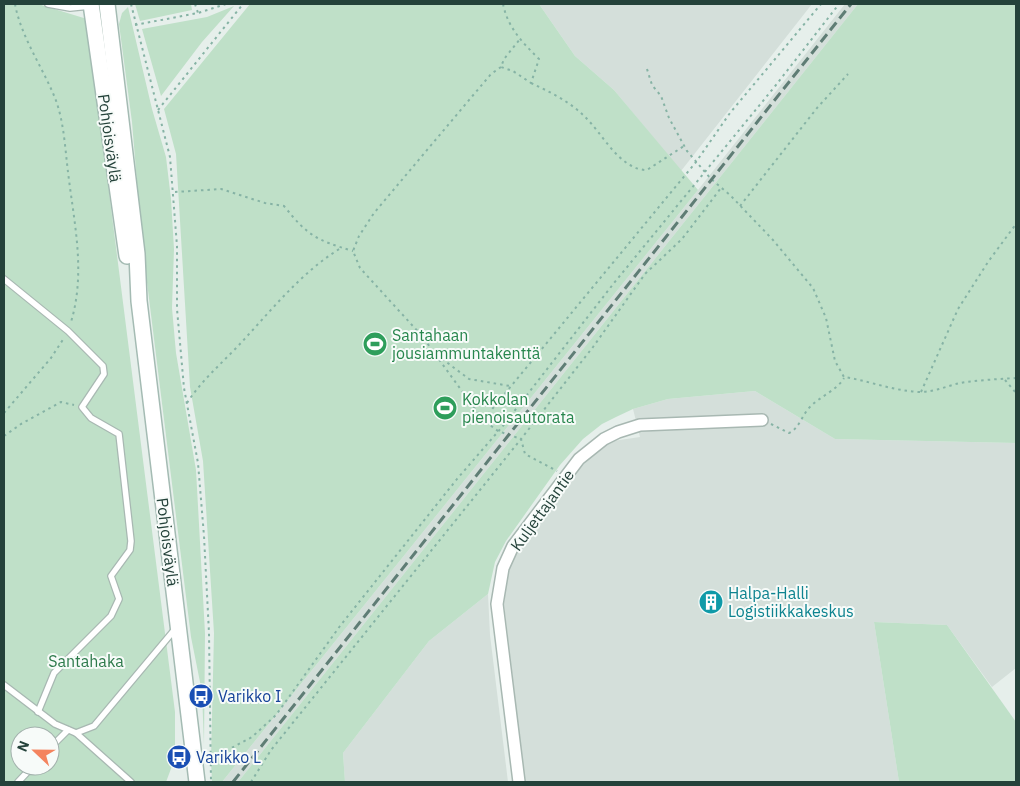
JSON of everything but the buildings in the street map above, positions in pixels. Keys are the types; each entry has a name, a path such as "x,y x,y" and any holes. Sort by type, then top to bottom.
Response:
{"main road":[{"name":"Pohjoisväylä","path":"98,4 126,245 139,301 199,781"}],"street":[{"name":"Kuljettajantie","path":"519,782 497,604 503,568 513,546 564,477 592,447 618,432 633,427 762,420"}],"lane":[{"path":"48,4 70,8 98,4"},
{"path":"4,279 68,331 103,366 104,374 82,407 91,418 119,434 131,541 130,550 111,576 119,599 111,616 54,672 38,712"},
{"path":"76,733 94,726 179,624"},
{"path":"4,685 38,712 76,733 131,782"},
{"path":"60,738 68,730"}],"path":[{"path":"4,413 51,358 68,331 76,304 80,276 75,223 59,113 46,79 18,20 15,4"},
{"path":"131,4 170,157 174,192 177,309 187,403 198,463 209,633 209,760 199,781"},
{"path":"195,4 198,13"},
{"path":"135,25 198,13 226,4"},
{"path":"158,110 243,4"},
{"path":"503,4 506,16 520,39 539,59 531,83"},
{"path":"483,420 696,162 730,113 821,4"},
{"path":"209,760 252,737 276,715 340,626 839,4"},
{"path":"501,68 504,59 520,39"},
{"path":"521,439 498,431 483,420 422,336 360,268 353,251 358,236 374,213 490,74 501,68 513,71 531,83 550,92 584,116 624,161 635,168 647,170 684,146"},
{"path":"647,69 652,85 661,96 669,118 684,146 696,162 740,206 814,288 826,318 835,361 844,377"},
{"path":"740,206 817,108 848,74"},
{"path":"251,782 271,750 593,348 645,274 682,239 720,188"},
{"path":"174,192 221,189 265,203 284,206 308,234 353,251"},
{"path":"921,392 958,309 988,262 1016,224"},
{"path":"187,403 198,386 275,306 320,262 341,248"},
{"path":"435,353 469,379 510,386"},
{"path":"844,377 888,388 921,392 932,392 965,382 1016,378"},
{"path":"762,420 789,433 794,431 810,406 835,388 844,377"},
{"path":"1004,379 1016,394"},
{"path":"4,436 21,424 61,402 82,407"},
{"path":"521,439 525,454 554,468 564,477"}],"shaded area":[{"path":"539,4 812,4 681,171 614,90 575,56"},
{"path":"845,4 858,4 238,782 222,782 698,190"},
{"path":"755,391 835,439 1016,443 1016,668 992,687 947,625 874,622 899,782 525,782 504,604 508,570 514,555 576,473 597,450 613,441 640,437 633,409 668,399"},
{"path":"488,594 490,635 508,782 345,782 343,753 429,641"}],"green space":[{"name":"Santahaka","path":"4,4 38,4 87,19 175,712 175,758 166,782 4,782"},
{"path":"135,4 191,4 192,10 140,21"},
{"path":"250,4 539,4 575,56 614,90 698,190 222,782 212,782 214,633 203,461 190,387 176,154 164,109"},
{"path":"858,4 1016,4 1016,443 835,439 755,391 668,399 633,409 602,424 583,439 560,465 506,541 495,562 488,594 429,641 343,753 345,782 238,782"},
{"path":"234,6 202,42 161,96 142,29 207,17"},
{"path":"128,7 152,109 166,157 171,199 174,249 172,308 176,353 196,470 205,633 204,745 202,692 191,637 142,242 132,122 119,24 122,13"},
{"path":"874,622 947,625 1016,722 1016,782 899,782"}],"railway":[{"path":"233,782 851,4"}],"place":[{"name":"Santahaan jousiammuntakenttä","path":"375,344"},
{"name":"Kokkolan pienoisautorata","path":"445,408"},
{"name":"Halpa-Halli Logistiikkakeskus","path":"711,602"},
{"name":"Varikko I","path":"201,696"},
{"name":"Varikko L","path":"179,757"}]}
